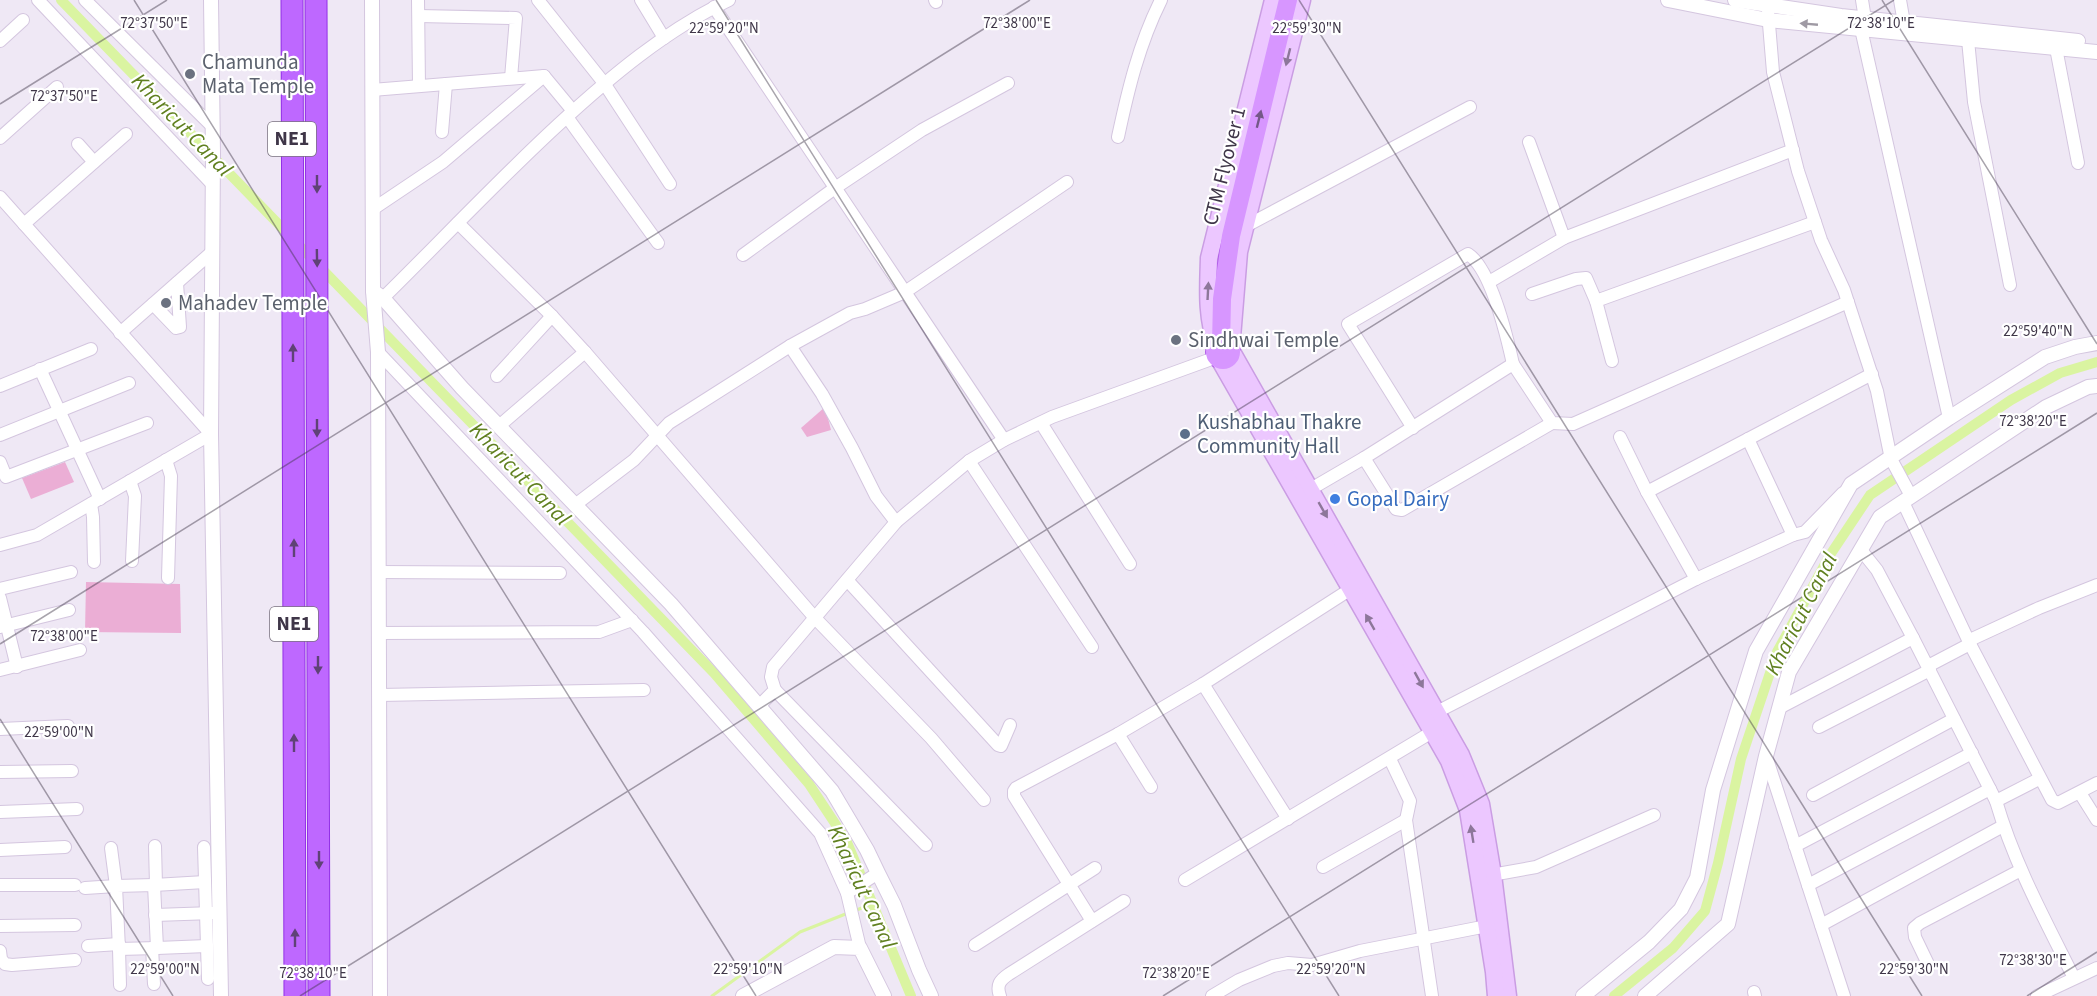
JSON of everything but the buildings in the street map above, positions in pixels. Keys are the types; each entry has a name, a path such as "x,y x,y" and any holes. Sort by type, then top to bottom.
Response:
{"highway":[{"path":"282,0 283,30 292,71"},
{"name":"NE1","path":"292,0 295,996"},
{"name":"NE1","path":"317,5 319,996"}],"main road":[{"path":"1273,0 1209,258 1207,302 1210,326 1221,352 1252,401 1357,585 1431,721 1461,754 1481,804 1487,926 1496,996"},
{"name":"CTM Flyover 1","path":"1221,352 1221,299 1230,236 1288,0"},
{"path":"1221,352 1239,252 1302,0"},
{"path":"1486,876 1508,996"}],"street":[{"path":"38,0 213,186"},
{"path":"85,0 213,127"},
{"path":"211,0 213,913 222,996"},
{"path":"372,0 373,209 378,295 380,996"},
{"path":"418,0 419,86"},
{"path":"378,295 458,224 501,178 604,83 664,38 729,0"},
{"path":"1118,137 1130,80 1148,26 1161,0"},
{"path":"1668,0 1768,20 1863,24 1904,23 2097,43"},
{"path":"1735,0 1863,24 1968,40 2097,52"},
{"path":"1862,0 1863,24 1949,418"},
{"path":"1900,0 1904,23"},
{"path":"543,2 604,83 670,184"},
{"path":"645,2 664,38"},
{"path":"1769,5 1768,20 1773,72 1793,150 1815,222 1848,302 1872,374 1892,460 1970,644 2052,800 2058,803 2097,783"},
{"path":"714,7 1004,440"},
{"path":"419,16 516,18 511,78"},
{"path":"0,41 24,20"},
{"path":"1968,40 1974,102 2010,285"},
{"path":"2056,48 2078,164"},
{"path":"372,90 544,76"},
{"path":"373,209 443,162 544,76"},
{"path":"544,76 658,243"},
{"path":"743,255 835,188 922,129 1008,83"},
{"path":"442,132 446,84"},
{"path":"0,138 57,87"},
{"path":"1246,226 1470,107"},
{"path":"24,224 126,134"},
{"path":"1529,142 1564,238"},
{"path":"78,144 94,162"},
{"path":"1489,282 1564,238 1793,150"},
{"path":"575,505 634,460 669,423 790,346 850,313 904,292 1067,182"},
{"path":"0,196 211,434"},
{"path":"1596,302 1815,222"},
{"path":"458,224 585,351 814,618 931,738 984,800"},
{"path":"120,333 212,252"},
{"path":"1413,428 1348,324 1468,254 1475,259 1489,282 1513,364 1552,423"},
{"path":"1532,294 1576,279 1586,278 1596,302 1612,361"},
{"path":"153,304 176,328 180,327 177,283"},
{"path":"378,295 462,388 671,604 832,791 879,873 931,996"},
{"path":"1364,458 1396,509 1402,510 1552,423 1573,424 1848,302"},
{"path":"497,376 552,316"},
{"path":"1185,880 1390,759 1431,721 1696,579 1793,535 1805,532 1851,484 1876,466 1892,460 1949,418 2045,357 2075,346 2097,343"},
{"path":"790,346 822,394 876,496 896,522"},
{"path":"0,386 91,349"},
{"path":"500,426 585,351"},
{"path":"378,352 632,620 820,833 847,893 860,948 884,996"},
{"path":"926,845 775,690 771,677 773,667 896,522 969,461 1004,440 1041,423 1221,352"},
{"path":"1304,493 1413,428 1513,364"},
{"path":"40,369 77,450 95,501 94,562"},
{"path":"1647,492 1872,374"},
{"path":"0,435 129,383"},
{"path":"1645,996 1728,924 1766,756 1790,672 1880,517 2046,407 2088,387 2097,386"},
{"path":"0,462 6,477 147,423"},
{"path":"1041,423 1130,564"},
{"path":"0,545 37,535 211,434"},
{"path":"1620,437 1647,492 1696,579"},
{"path":"1748,439 1793,535"},
{"path":"166,460 171,476 168,578"},
{"path":"969,461 1092,647"},
{"path":"130,481 135,496 132,561"},
{"path":"1583,996 1649,942 1681,909 1697,878 1713,790 1756,651 1851,484"},
{"path":"1861,550 1876,570 1913,638 1996,801 2003,826 2021,870 2074,978"},
{"path":"0,590 71,572"},
{"path":"378,572 560,573"},
{"path":"847,580 998,745 1001,746 1004,742 1010,726"},
{"path":"1092,921 1014,795 1014,791 1203,684 1357,585"},
{"path":"1819,727 1929,668 1970,644 1972,639 2039,608 2097,585"},
{"path":"0,598 3,626 17,667"},
{"path":"3,626 69,610"},
{"path":"378,633 598,632 632,620"},
{"path":"1779,708 1913,638"},
{"path":"0,670 80,650"},
{"path":"1203,684 1288,819"},
{"path":"380,695 644,690"},
{"path":"759,706 775,690"},
{"path":"1813,795 1954,719"},
{"path":"0,729 68,726"},
{"path":"1118,734 1151,788"},
{"path":"1795,846 1972,753"},
{"path":"1766,756 1844,996"},
{"path":"1390,759 1410,801 1406,820 1432,996"},
{"path":"0,771 72,771"},
{"path":"1996,801 2040,779"},
{"path":"1808,885 1990,789"},
{"path":"2080,793 2097,820"},
{"path":"0,812 77,809"},
{"path":"1486,876 1536,867 1654,815"},
{"path":"1323,867 1406,820"},
{"path":"1821,925 2003,826"},
{"path":"154,984 155,846"},
{"path":"0,850 65,847"},
{"path":"204,847 205,882 213,913 207,946 208,979"},
{"path":"111,848 116,886 120,985"},
{"path":"975,945 1095,868"},
{"path":"1929,966 1915,937 1914,928 2021,870"},
{"path":"847,893 879,873"},
{"path":"0,885 116,886 205,882"},
{"path":"1000,996 998,988 1001,980 1124,901"},
{"path":"155,915 213,913"},
{"path":"0,926 75,925"},
{"path":"1212,996 1239,980 1273,966 1288,963 1312,964 1360,951 1487,926"},
{"path":"88,946 155,948 207,946"},
{"path":"743,996 834,947 860,948"},
{"path":"0,951 1,959 5,964 12,965 75,960"},
{"path":"2037,996 2097,968"}],"shaded area":[{"path":"825,407 831,430 807,437 801,428"},
{"path":"65,462 74,482 31,499 22,478"},
{"path":"86,582 180,584 181,633 85,632"}],"waterway":[{"name":"Kharicut Canal","path":"61,0 714,673 809,784 846,840 911,996"},
{"name":"Kharicut Canal","path":"1614,996 1673,948 1705,911 1741,759 1777,652 1830,555 1870,495 2011,400 2060,373 2097,362"},
{"path":"854,911 872,904"},
{"path":"712,996 800,932 848,913"}],"place":[{"name":"Chamunda Mata Temple","path":"190,74"},
{"name":"Mahadev Temple","path":"166,303"},
{"name":"Sindhwai Temple","path":"1176,340"},
{"name":"Kushabhau Thakre Community Hall","path":"1185,434"},
{"name":"Gopal Dairy","path":"1335,499"}]}
